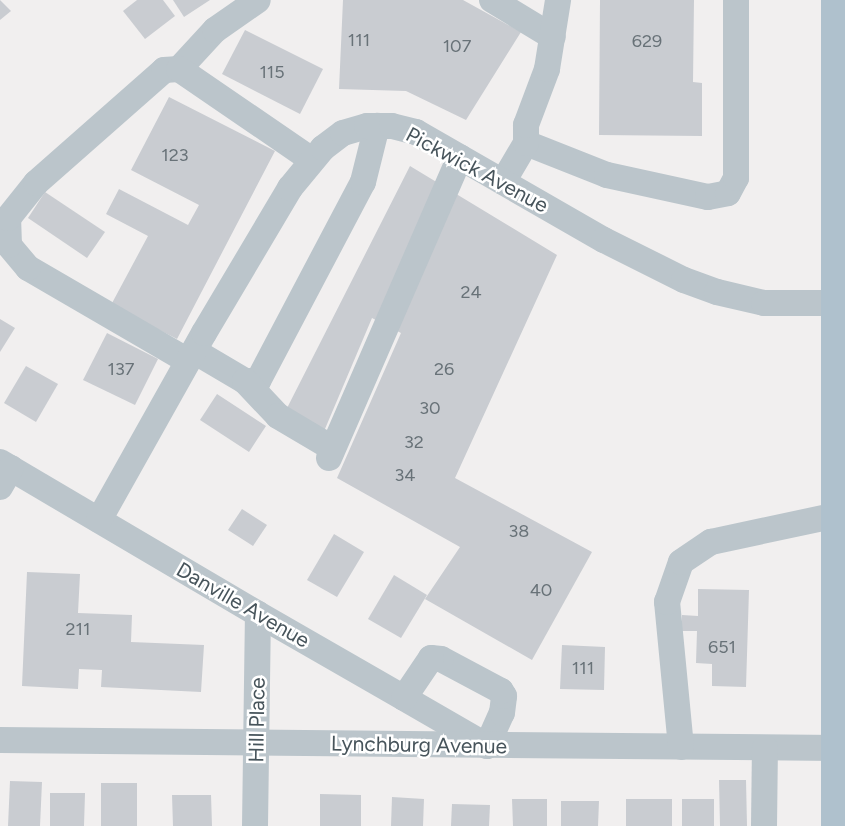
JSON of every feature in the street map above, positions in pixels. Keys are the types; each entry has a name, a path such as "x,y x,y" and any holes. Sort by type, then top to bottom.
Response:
{"main road":[{"path":"837,0 841,52 841,705 837,748 837,826"}],"street":[{"path":"179,69 215,30 258,0"},
{"path":"492,0 553,37"},
{"path":"503,182 526,143 526,124 547,69 558,0"},
{"path":"526,143 607,175 708,197 728,193 736,178 735,0"},
{"path":"312,160 179,69 164,70 36,183 8,218 9,245 28,268 191,356 245,381 278,416 331,453 460,157"},
{"path":"245,381 258,381 358,192 363,182 377,126"},
{"name":"Pickwick Avenue","path":"99,520 191,356 290,188 312,160 343,133 377,126 392,126 416,132 604,240 684,280 717,292 764,303 841,303"},
{"name":"Danville Avenue","path":"4,472 99,520 487,746"},
{"path":"681,747 667,602 681,562 711,542 840,526"},
{"name":"Hill Place","path":"255,826 258,614"},
{"path":"404,698 431,658 441,659 501,691 504,696 502,713 487,746"},
{"name":"Lynchburg Avenue","path":"0,740 837,748"},
{"path":"764,826 765,748"}],"building":[{"path":"0,0 11,11 0,20"},
{"path":"137,0 163,0 175,16 145,39 123,11"},
{"path":"173,0 210,0 184,17"},
{"path":"343,0 463,0 521,32 466,120 406,91 339,89"},
{"path":"600,0 694,0 693,82 702,83 702,136 599,135"},
{"path":"245,30 323,69 300,114 222,74"},
{"path":"169,97 275,151 177,339 111,305 148,236 106,214 119,189 188,225 199,205 131,170"},
{"path":"410,166 557,255 455,478 592,552 532,660 425,599 460,547 337,478 401,333 372,318 322,436 284,414"},
{"path":"45,192 105,232 87,258 28,218"},
{"path":"0,319 15,328 0,352"},
{"path":"107,333 158,359 135,405 83,380"},
{"path":"26,366 58,384 36,422 4,403"},
{"path":"217,394 266,426 249,452 200,420"},
{"path":"242,509 267,525 253,546 228,530"},
{"path":"334,534 364,552 337,597 307,580"},
{"path":"27,572 80,574 78,613 132,615 131,642 204,645 201,692 101,687 102,670 79,669 78,689 22,686"},
{"path":"394,575 427,595 401,638 368,619"},
{"path":"698,589 749,590 746,687 712,686 712,664 696,663 697,631 682,631 682,615 698,616"},
{"path":"562,645 605,647 604,690 560,689"},
{"path":"719,780 746,780 747,826 720,826"},
{"path":"10,781 42,782 40,826 8,826"},
{"path":"101,783 137,783 137,826 101,826"},
{"path":"50,793 85,793 84,826 50,826"},
{"path":"320,794 361,795 361,826 320,826"},
{"path":"172,795 211,795 212,826 173,826"},
{"path":"392,797 424,799 423,826 391,826"},
{"path":"512,799 547,799 547,826 513,826"},
{"path":"626,799 672,799 672,826 626,826"},
{"path":"682,799 714,799 714,826 682,826"},
{"path":"561,801 599,801 598,826 561,826"},
{"path":"452,804 490,805 489,826 451,826"}]}
